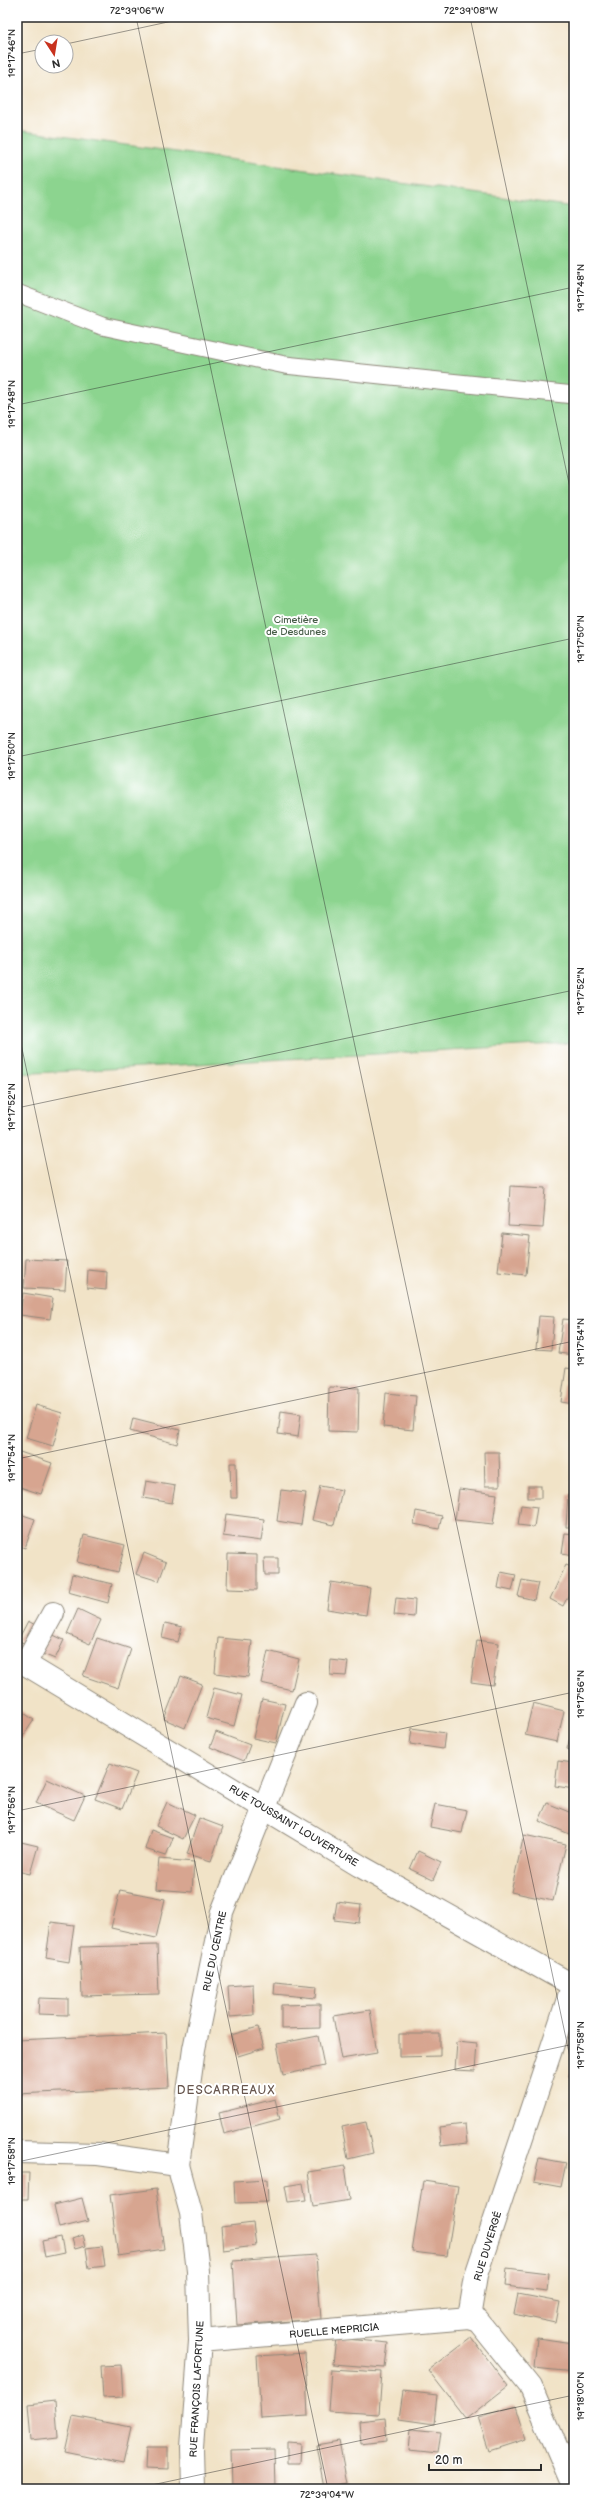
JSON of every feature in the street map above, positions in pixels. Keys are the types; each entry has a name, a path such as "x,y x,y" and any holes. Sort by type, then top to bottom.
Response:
{"street":[{"path":"21,1661 54,1613"},
{"name":"RUE TOUSSAINT LOUVERTURE","path":"21,1661 265,1807 360,1866 574,1984"},
{"name":"RUE DU CENTRE","path":"178,2165 194,2048 222,1912 306,1703"},
{"name":"RUE DUVERGÉ","path":"469,2318 476,2275 574,1984"},
{"path":"17,2152 98,2154 178,2165"},
{"name":"RUE FRANÇOIS LAFORTUNE","path":"178,2165 191,2213 198,2271 200,2341 192,2447 194,2489"},
{"path":"469,2318 478,2321 531,2387 574,2488"},
{"name":"RUELLE MEPRICIA","path":"200,2341 469,2318"}],"lane":[{"path":"17,293 102,326 286,365 574,395"}],"green space":[{"name":"Cimetière de Desdunes","path":"17,130 574,207 574,1043 17,1074"}],"building":[{"path":"510,1186 546,1188 543,1228 508,1226"},
{"path":"502,1233 530,1236 526,1275 498,1272"},
{"path":"26,1259 67,1261 65,1290 24,1288"},
{"path":"88,1270 107,1272 106,1290 87,1288"},
{"path":"23,1293 53,1298 50,1319 20,1315"},
{"path":"539,1316 554,1317 551,1350 536,1349"},
{"path":"563,1319 574,1320 574,1355 558,1353"},
{"path":"566,1368 574,1369 574,1404 561,1402"},
{"path":"329,1387 359,1388 358,1432 328,1431"},
{"path":"386,1393 416,1396 413,1430 383,1427"},
{"path":"36,1405 62,1413 53,1446 26,1438"},
{"path":"281,1411 301,1414 298,1437 278,1434"},
{"path":"133,1418 180,1430 177,1444 130,1431"},
{"path":"17,1451 52,1463 41,1494 17,1486"},
{"path":"484,1452 499,1452 500,1486 485,1486"},
{"path":"230,1463 236,1463 237,1498 231,1498"},
{"path":"146,1481 175,1486 172,1503 143,1498"},
{"path":"320,1486 342,1490 334,1525 312,1520"},
{"path":"528,1486 541,1486 541,1498 528,1498"},
{"path":"459,1489 497,1494 493,1524 455,1520"},
{"path":"281,1490 306,1493 301,1525 277,1521"},
{"path":"568,1494 574,1494 574,1527 566,1527"},
{"path":"521,1505 537,1507 534,1527 518,1525"},
{"path":"416,1511 442,1516 439,1529 414,1524"},
{"path":"17,1513 35,1519 25,1548 17,1545"},
{"path":"226,1514 264,1519 261,1541 223,1536"},
{"path":"565,1533 574,1534 574,1556 562,1554"},
{"path":"84,1535 125,1545 118,1572 77,1562"},
{"path":"144,1553 166,1562 159,1581 136,1574"},
{"path":"228,1554 257,1555 257,1590 227,1589"},
{"path":"264,1558 278,1558 278,1575 265,1575"},
{"path":"566,1565 574,1568 574,1584 563,1606 550,1599"},
{"path":"501,1572 516,1575 512,1591 498,1588"},
{"path":"72,1574 112,1584 108,1603 68,1592"},
{"path":"522,1580 538,1583 534,1600 518,1596"},
{"path":"331,1582 370,1588 366,1615 327,1609"},
{"path":"396,1598 415,1600 414,1617 394,1615"},
{"path":"78,1609 101,1620 90,1644 67,1634"},
{"path":"28,1621 39,1627 29,1646 18,1640"},
{"path":"165,1623 182,1627 178,1642 162,1638"},
{"path":"49,1633 64,1640 55,1659 40,1653"},
{"path":"97,1638 131,1649 118,1688 83,1676"},
{"path":"218,1638 252,1641 248,1677 215,1673"},
{"path":"477,1640 499,1643 493,1685 471,1682"},
{"path":"268,1651 299,1659 292,1690 261,1683"},
{"path":"331,1660 348,1662 346,1676 330,1675"},
{"path":"181,1676 202,1684 185,1728 164,1719"},
{"path":"214,1688 242,1695 234,1726 206,1718"},
{"path":"262,1699 285,1704 276,1743 253,1738"},
{"path":"533,1703 564,1711 557,1742 525,1735"},
{"path":"17,1708 34,1720 17,1745"},
{"path":"574,1722 574,1751 567,1749"},
{"path":"412,1728 445,1733 443,1749 410,1744"},
{"path":"216,1732 250,1745 244,1761 210,1747"},
{"path":"558,1761 574,1763 574,1789 555,1786"},
{"path":"110,1763 137,1773 122,1809 95,1799"},
{"path":"47,1779 85,1796 74,1820 36,1803"},
{"path":"167,1802 195,1815 183,1839 156,1826"},
{"path":"547,1803 574,1814 574,1836 539,1821"},
{"path":"435,1804 467,1810 462,1833 430,1827"},
{"path":"199,1818 223,1827 211,1861 187,1854"},
{"path":"151,1830 173,1838 166,1856 145,1849"},
{"path":"524,1835 566,1844 553,1901 511,1892"},
{"path":"17,1841 38,1846 30,1874 17,1871"},
{"path":"418,1851 441,1862 433,1880 410,1869"},
{"path":"159,1859 194,1862 192,1892 156,1889"},
{"path":"120,1890 165,1899 156,1938 111,1928"},
{"path":"337,1902 361,1905 359,1923 334,1920"},
{"path":"51,1922 74,1925 69,1962 46,1958"},
{"path":"157,1945 159,1994 82,1996 80,1947"},
{"path":"275,1982 317,1986 316,1998 274,1994"},
{"path":"253,1984 254,2015 230,2017 228,1986"},
{"path":"39,1998 68,1999 68,2015 38,2014"},
{"path":"320,2004 320,2028 281,2029 281,2005"},
{"path":"370,2010 377,2053 341,2059 333,2016"},
{"path":"258,2027 264,2048 238,2056 231,2035"},
{"path":"166,2033 169,2087 17,2094 17,2040"},
{"path":"399,2034 440,2034 440,2056 399,2057"},
{"path":"318,2036 324,2066 283,2075 277,2044"},
{"path":"457,2042 477,2044 475,2071 455,2070"},
{"path":"574,2066 574,2078 569,2076"},
{"path":"275,2099 280,2119 224,2134 219,2113"},
{"path":"366,2122 373,2153 348,2159 342,2127"},
{"path":"465,2124 467,2143 441,2146 439,2127"},
{"path":"539,2158 566,2163 561,2187 534,2182"},
{"path":"345,2166 350,2200 313,2206 308,2172"},
{"path":"17,2173 29,2173 28,2199 17,2199"},
{"path":"267,2179 268,2202 235,2203 234,2181"},
{"path":"423,2181 458,2186 447,2256 412,2252"},
{"path":"303,2183 306,2200 288,2202 285,2186"},
{"path":"156,2189 164,2249 118,2256 110,2195"},
{"path":"82,2198 88,2221 59,2228 54,2205"},
{"path":"253,2223 256,2246 223,2250 221,2227"},
{"path":"83,2235 86,2246 75,2249 72,2239"},
{"path":"61,2237 64,2253 45,2257 42,2241"},
{"path":"102,2246 105,2266 89,2268 86,2248"},
{"path":"316,2255 321,2319 237,2325 233,2261"},
{"path":"507,2268 549,2273 547,2291 505,2286"},
{"path":"518,2294 560,2302 556,2323 514,2314"},
{"path":"471,2337 508,2386 466,2419 428,2370"},
{"path":"336,2338 388,2343 385,2368 333,2364"},
{"path":"537,2338 574,2343 574,2372 534,2368"},
{"path":"305,2353 308,2416 261,2419 257,2356"},
{"path":"121,2365 123,2397 103,2398 101,2366"},
{"path":"331,2369 382,2372 379,2414 328,2411"},
{"path":"403,2391 437,2395 434,2424 399,2419"},
{"path":"55,2401 58,2437 31,2440 28,2404"},
{"path":"516,2406 526,2439 489,2451 478,2417"},
{"path":"73,2416 131,2427 123,2464 65,2452"},
{"path":"385,2418 387,2441 361,2444 359,2421"},
{"path":"411,2429 441,2432 438,2454 409,2451"},
{"path":"339,2441 347,2483 324,2488 316,2445"},
{"path":"287,2442 301,2443 300,2463 287,2463"},
{"path":"146,2447 168,2447 168,2470 145,2469"},
{"path":"274,2449 275,2489 232,2489 231,2450"}],"district":[{"name":"DESCARREAUX","path":"226,2090"}]}
